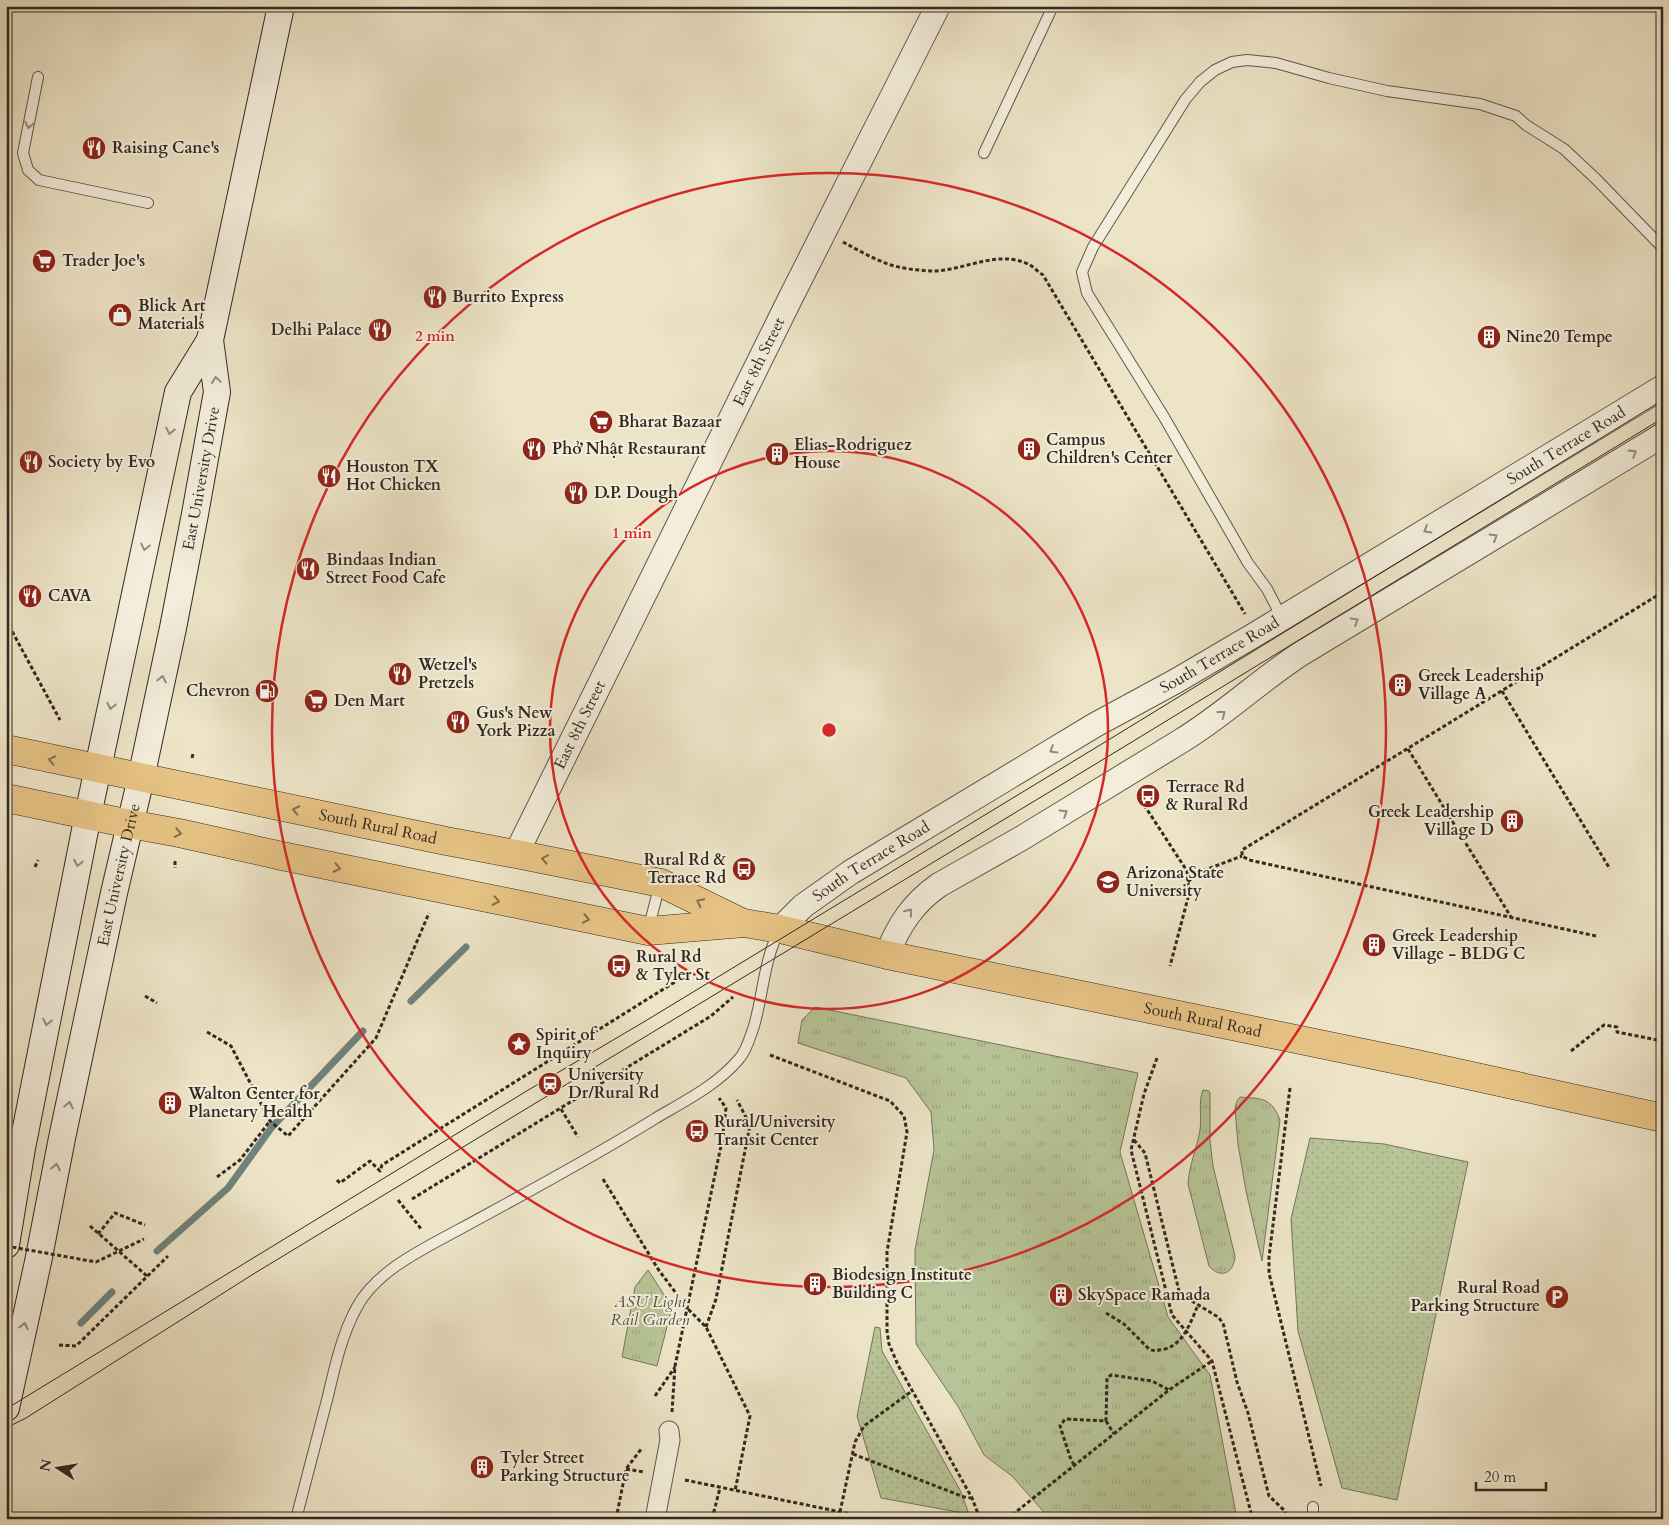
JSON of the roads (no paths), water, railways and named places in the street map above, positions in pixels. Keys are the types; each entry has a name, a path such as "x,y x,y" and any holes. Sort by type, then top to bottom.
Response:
{"main road":[{"name":"East University Drive","path":"6,1246 12,1173 178,392 210,340 281,6"},
{"name":"East University Drive","path":"6,1408 114,893 141,778 195,514 217,392 210,340"},
{"name":"South Rural Road","path":"6,749 446,841 661,883 744,923 887,955 1418,1064 1663,1118"},
{"name":"South Rural Road","path":"6,798 648,931 744,923"}],"street":[{"name":"East 8th Street","path":"516,854 800,279 938,6"},
{"name":"South Terrace Road","path":"780,930 803,906 851,872 1095,725 1176,681 1256,634 1663,387"},
{"path":"887,955 905,917 927,894 939,885 1022,838 1203,728 1286,663 1663,435"},
{"path":"654,1519 670,1440 669,1431"}],"lane":[{"path":"984,153 1053,6"},
{"path":"1282,618 1267,588 1248,563 1164,417 1087,293 1082,272 1100,236 1185,100 1200,82 1215,70 1232,62 1247,60 1276,63 1329,78 1387,91 1480,104 1516,116 1526,125 1564,149 1663,248"},
{"path":"38,77 23,153 28,170 39,180 148,203"},
{"path":"648,931 661,883"},
{"path":"296,1519 348,1325 357,1306 371,1288 387,1273 432,1245 591,1158 710,1085 729,1070 740,1057 749,1041 758,1011 772,944 780,930"},
{"path":"1313,1507 1313,1519"}],"waterway":[{"path":"411,1001 466,947"},
{"path":"157,1251 228,1188 272,1127 363,1031"},
{"path":"81,1323 112,1292"}],"tram line":[{"path":"6,1409 525,1092 1110,739 1663,400"},
{"path":"6,1428 26,1418 255,1273 1663,418"}],"place":[{"name":"Raising Cane's","path":"94,148"},
{"name":"Trader Joe's","path":"44,261"},
{"name":"Burrito Express","path":"435,297"},
{"name":"Blick Art Materials","path":"120,315"},
{"name":"Delhi Palace","path":"380,330"},
{"name":"Nine20 Tempe","path":"1489,337"},
{"name":"Bharat Bazaar","path":"601,422"},
{"name":"Phở Nhật Restaurant","path":"534,449"},
{"name":"Campus Children's Center","path":"1029,449"},
{"name":"Elias-Rodriguez House","path":"777,454"},
{"name":"Society by Evo","path":"31,462"},
{"name":"Houston TX Hot Chicken","path":"329,476"},
{"name":"D.P. Dough","path":"576,493"},
{"name":"Bindaas Indian Street Food Cafe","path":"308,569"},
{"name":"CAVA","path":"30,596"},
{"name":"Wetzel's Pretzels","path":"400,674"},
{"name":"Greek Leadership Village A","path":"1400,685"},
{"name":"Chevron","path":"267,691"},
{"name":"Den Mart","path":"316,701"},
{"name":"Gus's New York Pizza","path":"458,722"},
{"name":"Terrace Rd & Rural Rd","path":"1148,796"},
{"name":"Greek Leadership Village D","path":"1512,821"},
{"name":"Rural Rd & Terrace Rd","path":"744,869"},
{"name":"Arizona State University","path":"1108,882"},
{"name":"Greek Leadership Village - BLDG C","path":"1374,945"},
{"name":"Rural Rd & Tyler St","path":"619,966"},
{"name":"Spirit of Inquiry","path":"519,1044"},
{"name":"University Dr/Rural Rd","path":"550,1084"},
{"name":"Walton Center for Planetary Health","path":"170,1103"},
{"name":"Rural/University Transit Center","path":"697,1131"},
{"name":"Biodesign Institute Building C","path":"815,1284"},
{"name":"SkySpace Ramada","path":"1061,1295"},
{"name":"Rural Road Parking Structure","path":"1557,1297"},
{"name":"Tyler Street Parking Structure","path":"482,1467"}],"park label":[{"name":"ASU Light Rail Garden","path":"650,1311"}]}
